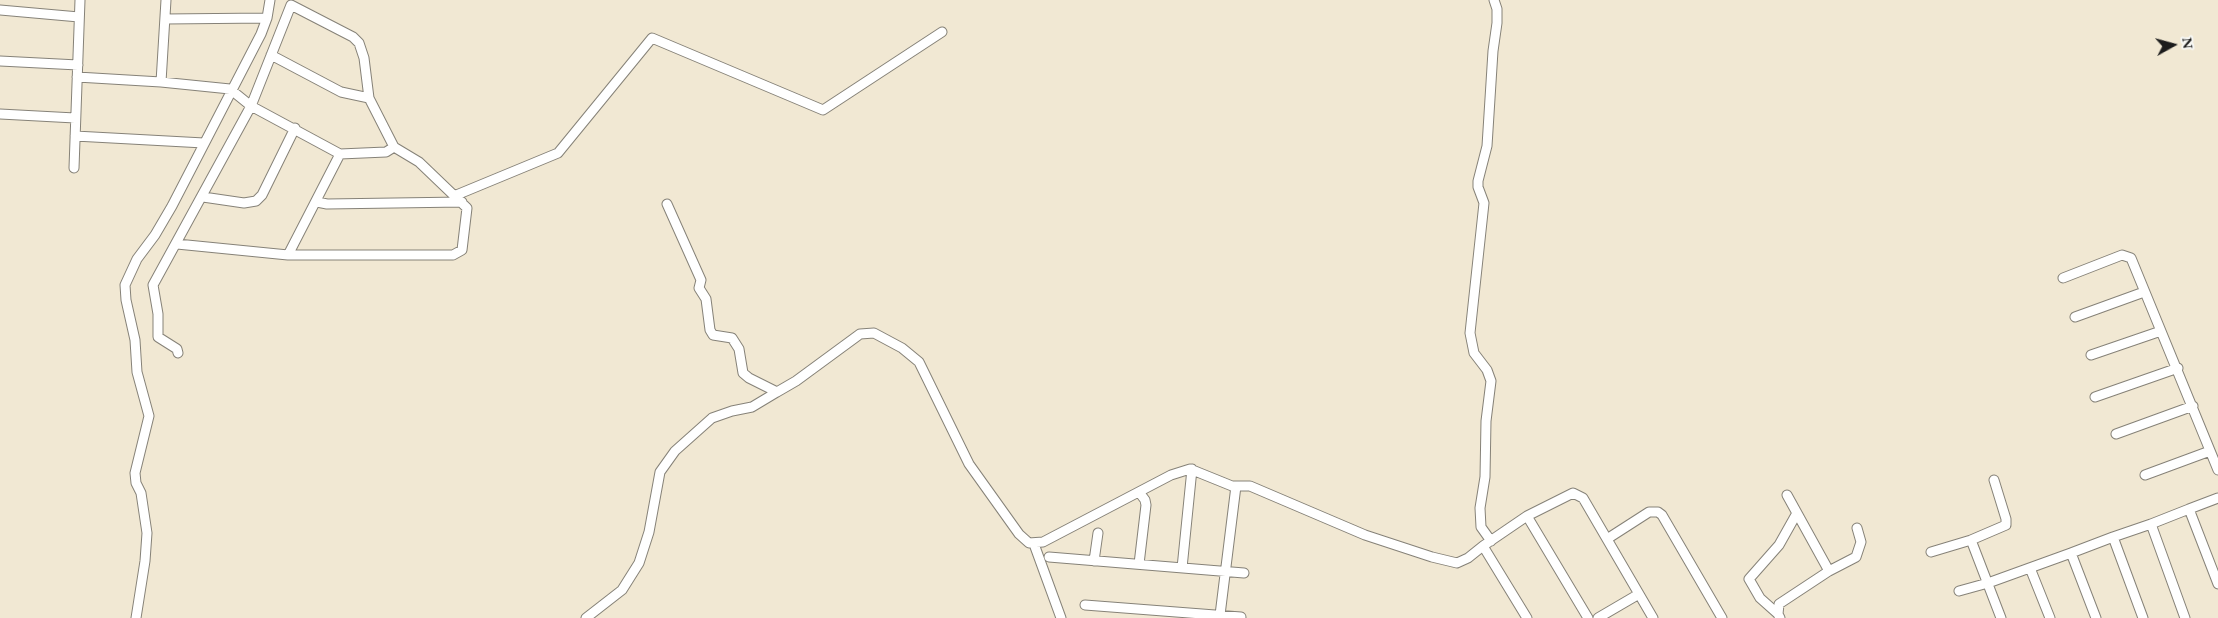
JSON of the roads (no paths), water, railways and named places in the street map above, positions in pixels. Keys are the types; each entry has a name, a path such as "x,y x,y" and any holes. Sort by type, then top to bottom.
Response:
{"street":[{"path":"74,168 80,0"},
{"path":"161,82 166,0"},
{"path":"136,618 145,561 146,533 141,492 136,483 136,473 149,416 138,372 135,340 126,300 125,285 137,259 172,206 230,89 261,34 267,18 270,0"},
{"path":"1494,0 1497,9 1497,23 1493,51 1487,146 1478,180 1478,187 1484,203 1470,333 1474,353 1487,370 1491,381 1486,421 1485,477 1480,508 1481,527 1487,543 1527,618"},
{"path":"177,244 288,255 453,255 462,250 467,208 419,162 394,147 369,98 364,58 359,43 353,37 292,3 271,55 245,101 203,197 154,285 153,290 158,314 158,337 177,349 178,353"},
{"path":"0,10 79,17"},
{"path":"165,19 267,18"},
{"path":"454,196 558,152 652,38 823,110 942,32"},
{"path":"271,55 342,92 369,98"},
{"path":"0,61 78,65"},
{"path":"77,77 161,82 230,89 245,101 340,154 386,152 394,147"},
{"path":"0,114 75,118"},
{"path":"203,197 244,203 256,201 262,195 295,128"},
{"path":"75,136 204,143"},
{"path":"288,255 317,202 340,154"},
{"path":"317,202 327,204 462,202"},
{"path":"667,204 701,280 700,288 706,299 708,318 713,335 732,338 739,349 742,373 748,378 777,392"},
{"path":"2062,278 2122,255 2127,255 2131,258 2178,368 2218,470"},
{"path":"2075,317 2144,292"},
{"path":"2091,355 2161,330"},
{"path":"586,618 622,590 639,563 649,532 660,472 675,451 712,418 732,411 752,408 796,381 860,334 874,332 902,348 919,362 969,464 1019,534 1029,543 1043,542 1181,470 1192,469 1224,484 1250,486 1365,536 1458,563 1528,516 1568,494 1577,494 1583,498 1653,618"},
{"path":"2095,397 2178,368"},
{"path":"2116,434 2192,406"},
{"path":"2145,475 2210,451"},
{"path":"1182,568 1192,469"},
{"path":"1931,552 1971,540 2006,525 2006,519 1994,480"},
{"path":"1220,615 1236,486"},
{"path":"1139,492 1146,505 1139,564"},
{"path":"1787,495 1829,572"},
{"path":"1959,591 2030,568 2218,498"},
{"path":"2189,509 2218,584"},
{"path":"1606,539 1649,512 1658,512 1662,515 1722,618"},
{"path":"1779,616 1760,598 1753,589 1749,579 1779,545 1798,513"},
{"path":"1528,516 1588,618"},
{"path":"2151,524 2185,618"},
{"path":"1779,616 1779,604 1856,557 1861,542 1857,528"},
{"path":"1094,561 1098,532"},
{"path":"2113,537 2143,618"},
{"path":"1971,540 2001,618"},
{"path":"1034,544 1061,618"},
{"path":"2071,553 2096,618"},
{"path":"1049,557 1244,573"},
{"path":"2030,568 2050,618"},
{"path":"1598,618 1639,594"},
{"path":"1085,606 1177,616 1220,615 1241,617"}]}
